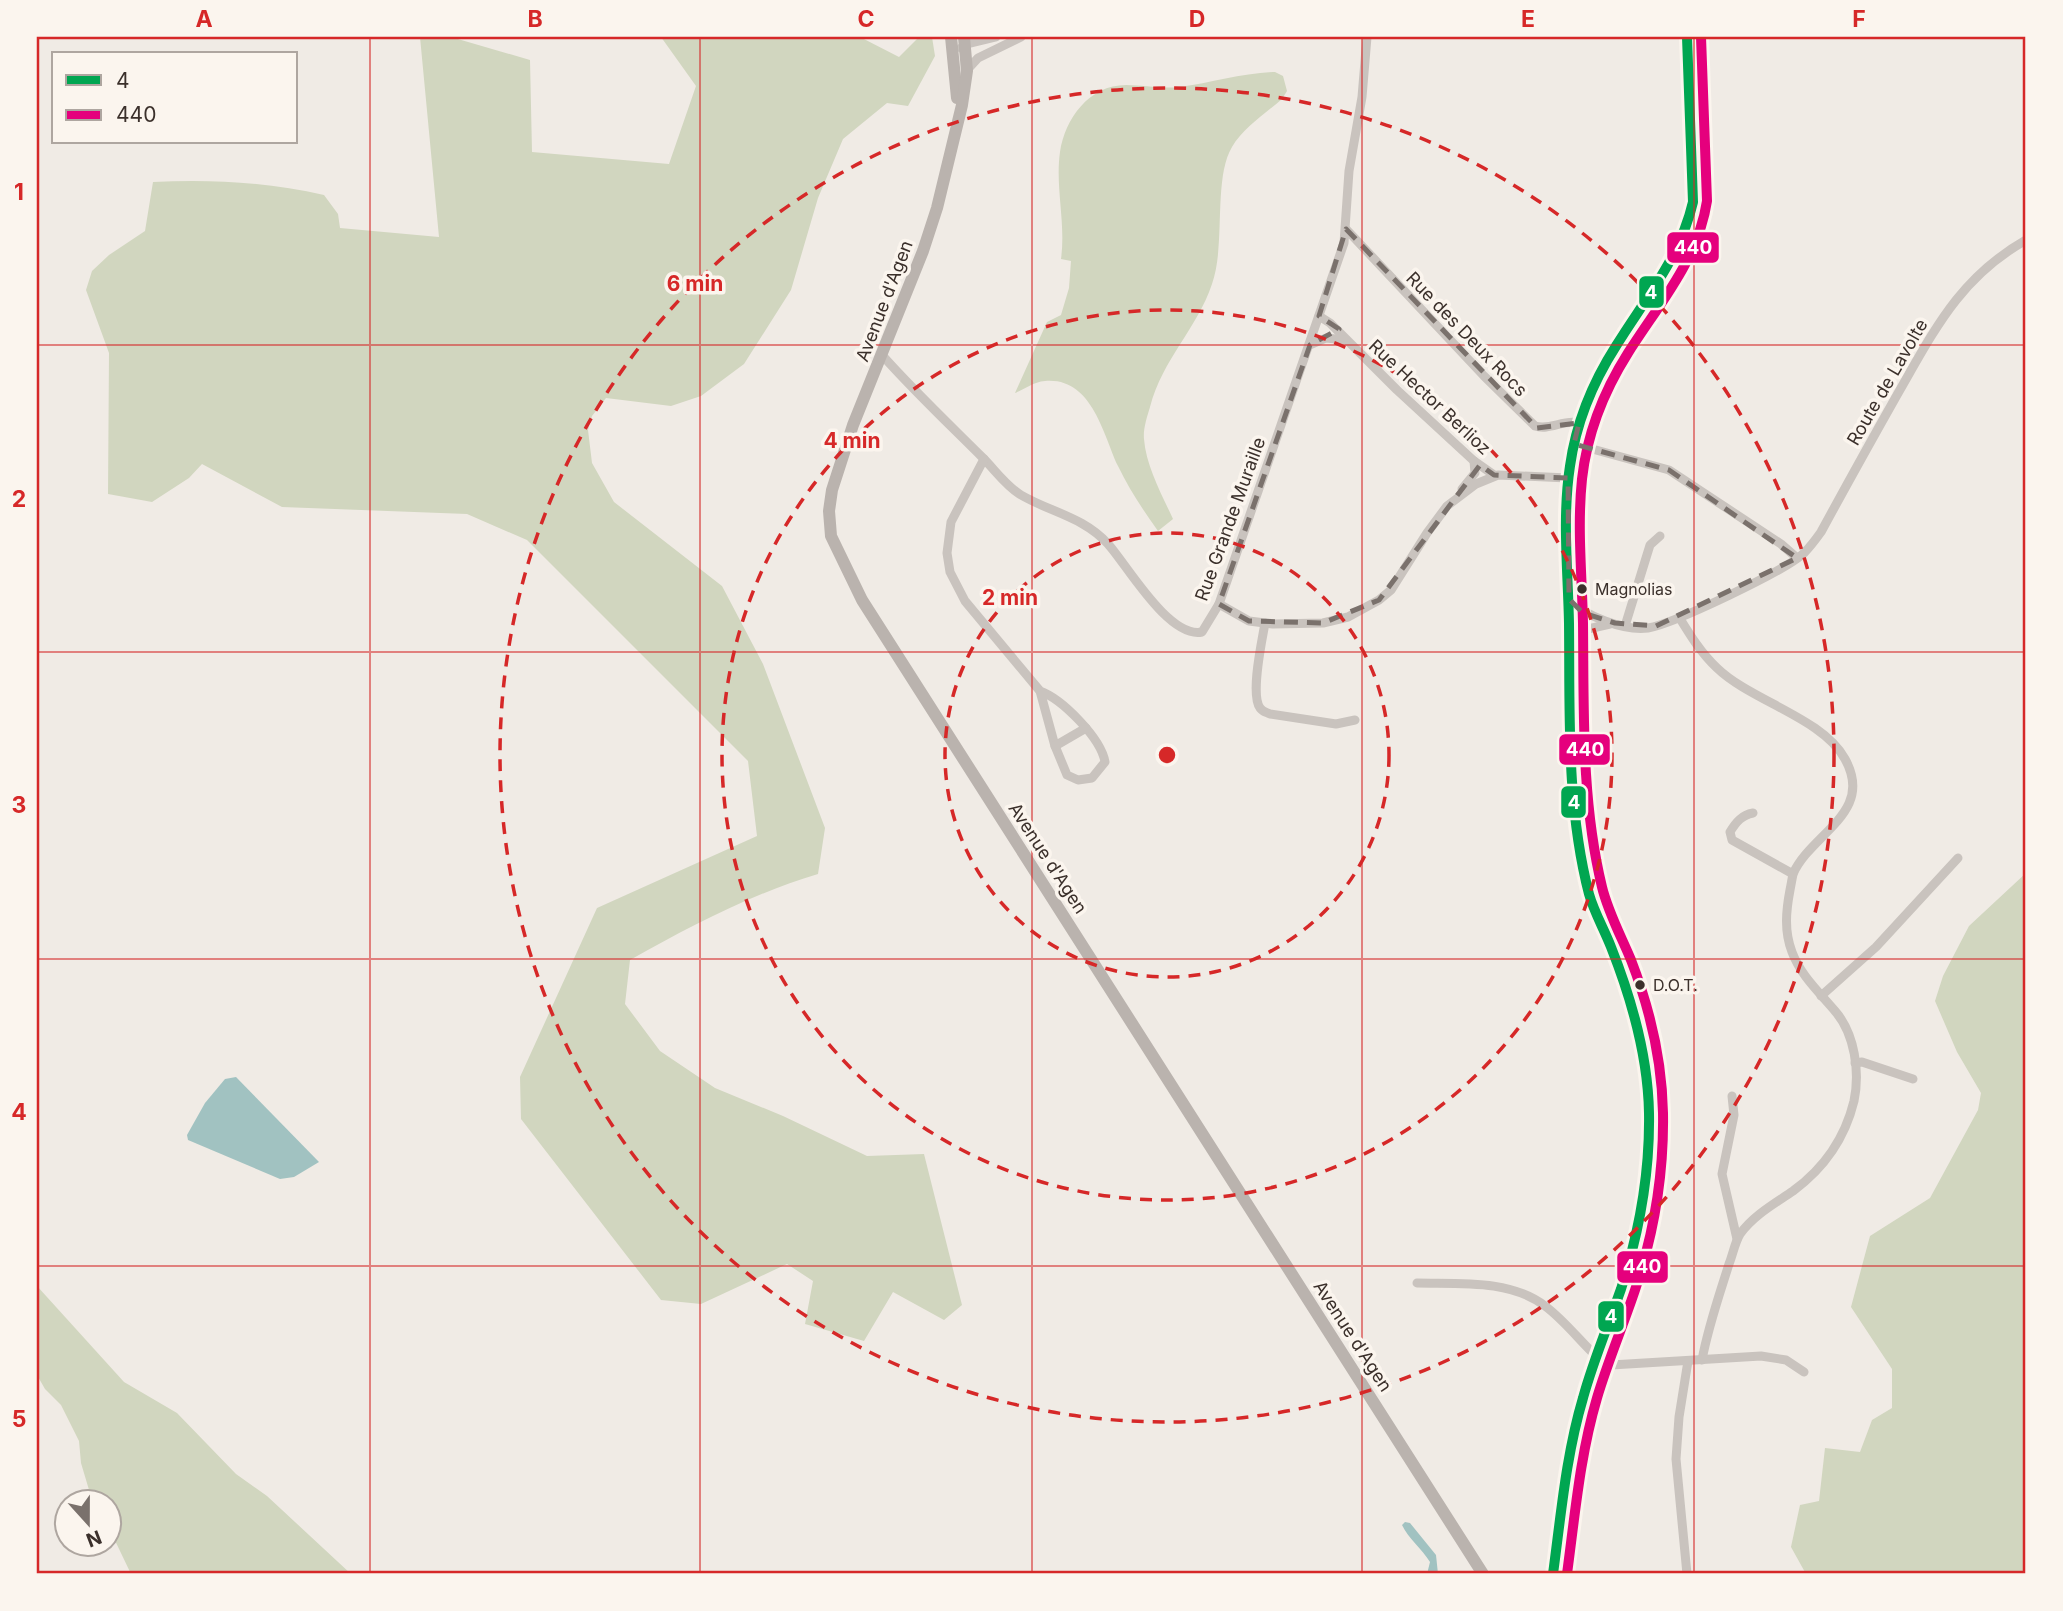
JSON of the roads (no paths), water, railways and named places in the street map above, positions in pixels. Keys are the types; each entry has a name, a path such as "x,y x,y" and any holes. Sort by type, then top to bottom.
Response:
{"main road":[{"name":"Avenue d'Agen","path":"951,37 958,119"},
{"name":"Avenue d'Agen","path":"963,44 967,71 937,208 841,458 829,511 831,536 862,600 1483,1571"}],"street":[{"path":"963,44 1003,37"},
{"path":"967,71 978,58 1021,37"},
{"name":"Rue Grande Muraille","path":"881,355 1019,494 1093,529 1108,543 1144,591 1178,625 1191,633 1202,632 1219,604 1338,264 1346,229 1349,171 1362,97 1367,37"},
{"path":"1553,1574 1566,1477 1579,1411 1627,1269 1639,1219 1647,1148 1648,1092 1642,1036 1614,955 1590,899 1576,829 1572,795 1568,478 1579,423 1593,387 1609,357 1677,253 1691,219 1693,202 1687,37"},
{"path":"955,61 963,44"},
{"path":"963,44 990,52"},
{"name":"Rue des Deux Rocs","path":"1346,229 1484,376 1535,426 1544,428 1569,421 1579,423"},
{"name":"Route de Lavolte","path":"1620,624 1650,628 1679,617 1797,558 1821,532 1943,315 1973,279 2026,240"},
{"name":"Rue Hector Berlioz","path":"1319,316 1330,323 1474,461 1494,475"},
{"name":"Rue Hector Berlioz","path":"1310,345 1326,338 1346,340"},
{"path":"1574,444 1676,474 1781,544 1797,558"},
{"path":"984,459 951,522 947,553 950,572 965,601 1040,691 1055,746 1067,775 1078,780 1092,778 1102,768 1105,757 1100,747 1062,703 1052,695 1040,691"},
{"path":"1219,604 1250,621 1323,623 1348,617 1379,600 1391,590 1427,533 1475,473 1474,461"},
{"path":"1447,506 1476,484 1494,475 1568,478"},
{"path":"1620,624 1650,545 1660,536"},
{"path":"1569,599 1583,613 1620,624"},
{"path":"1679,617 1695,644 1718,669 1756,695 1822,733 1836,745 1846,761 1852,781 1851,800 1842,818 1812,848 1793,874 1786,914 1791,950 1801,971 1838,1013 1848,1032 1857,1076 1853,1102 1832,1153 1819,1169 1792,1192 1765,1209 1737,1239 1708,1327 1702,1360"},
{"path":"1265,623 1255,694 1262,711 1336,724 1355,720"},
{"path":"1569,639 1588,629 1620,624"},
{"path":"1055,746 1086,728"},
{"path":"1753,813 1745,814 1738,821 1730,832 1732,840 1793,874"},
{"path":"1821,996 1877,947 1958,858"},
{"path":"1855,1063 1862,1062 1913,1079"},
{"path":"1732,1096 1734,1115 1722,1174 1737,1239"},
{"path":"1417,1283 1482,1285 1514,1291 1543,1304 1560,1318 1595,1358 1611,1365 1761,1356 1786,1360 1804,1372"},
{"path":"1687,1574 1676,1459 1679,1417 1688,1361"}],"water":[{"path":"236,1077 319,1162 294,1177 280,1179 188,1140 187,1135 205,1103 225,1079"},
{"path":"1405,1522 1410,1523 1436,1555 1438,1574 1427,1574 1430,1562 1405,1530 1402,1525"}],"place":[{"name":"Magnolias","path":"1582,589"},
{"name":"D.O.T.","path":"1640,985"}]}
